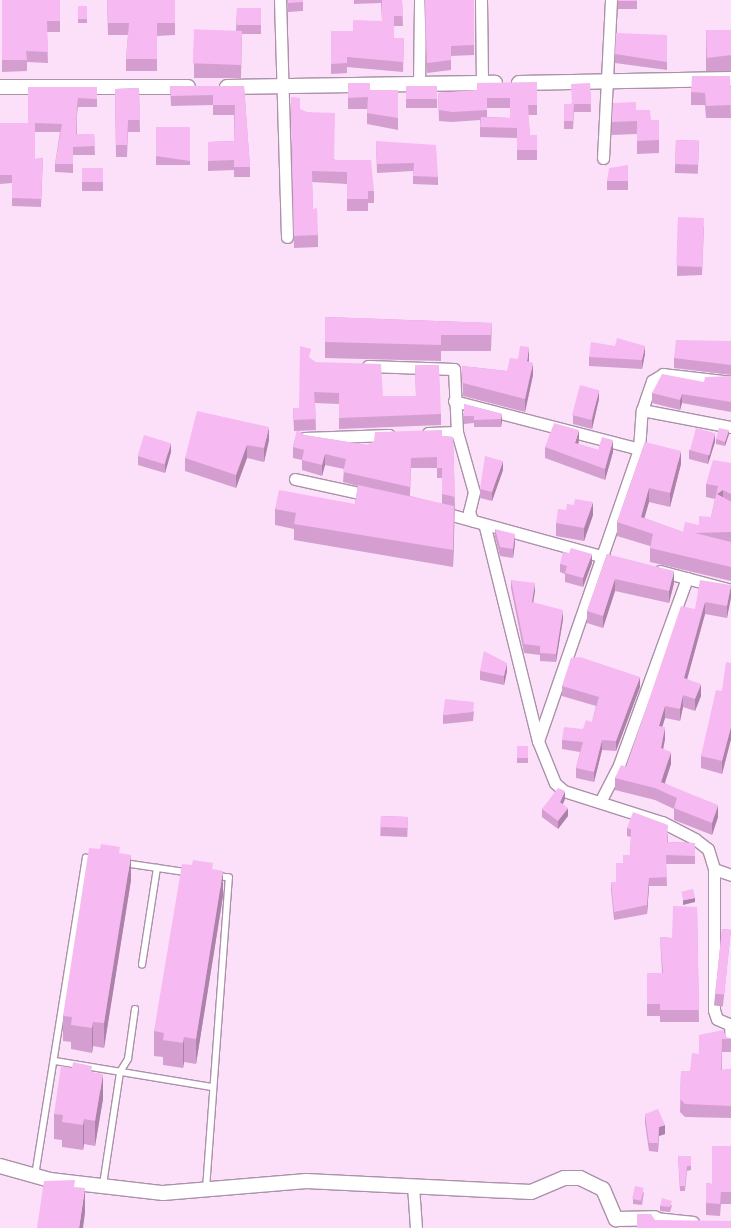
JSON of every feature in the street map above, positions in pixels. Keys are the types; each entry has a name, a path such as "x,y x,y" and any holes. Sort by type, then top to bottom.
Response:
{"street":[{"path":"280,0 287,236"},
{"path":"419,86 420,0"},
{"path":"481,0 482,84"},
{"path":"603,158 604,82 611,0"},
{"path":"0,87 419,86 731,79"},
{"path":"356,366 454,369 454,401 457,432 474,492 469,512 472,520"},
{"path":"538,741 598,556 639,449 642,410 652,381 663,374 731,382"},
{"path":"454,401 639,449"},
{"path":"642,410 731,427"},
{"path":"304,438 457,432"},
{"path":"295,479 381,498"},
{"path":"430,509 472,520 485,527 616,560"},
{"path":"485,527 538,741 555,783 600,802 662,822 695,839 708,849 714,869 714,1010 718,1019 730,1025 731,1044"},
{"path":"643,567 731,590"},
{"path":"600,802 619,765 687,578"},
{"path":"714,869 731,875"},
{"path":"0,1166 34,1177 103,1187 206,1191 298,1181 531,1192 560,1179 580,1178 603,1189 616,1219 655,1218 703,1222"},
{"path":"413,1186 416,1228"}],"lane":[{"path":"34,1177 55,1061 86,858 104,860"},
{"path":"112,862 193,873"},
{"path":"142,965 157,868"},
{"path":"202,874 229,878 212,1087 206,1191"},
{"path":"103,1187 120,1072 128,1059 135,1009"},
{"path":"55,1061 212,1087"}],"building":[{"path":"2,0 60,0 60,21 47,21 48,52 26,51 27,60 2,60"},
{"path":"107,0 175,0 175,23 157,23 157,59 126,59 129,23 108,23"},
{"path":"288,0 303,0 303,2 288,3"},
{"path":"382,0 402,0 403,16 394,16 394,38 404,38 403,62 347,57 347,63 331,64 331,31 353,31 353,20 382,21"},
{"path":"425,0 474,0 474,45 451,46 451,60 427,63"},
{"path":"637,0 637,1 618,1"},
{"path":"78,6 87,6 87,19 78,19"},
{"path":"237,8 261,8 261,25 237,25"},
{"path":"194,29 242,31 241,65 193,63"},
{"path":"706,30 731,30 731,55 707,58"},
{"path":"616,33 667,35 667,62 615,54"},
{"path":"692,76 730,76 731,105 706,106 705,93 691,92"},
{"path":"537,82 537,105 528,105 530,135 537,135 537,150 517,150 517,128 480,127 481,117 510,118 510,98 487,98 487,110 452,112 439,110 438,93 477,90 477,83"},
{"path":"348,83 370,83 370,90 398,90 398,118 367,113 368,97 348,98"},
{"path":"590,83 591,104 574,104 573,121 564,121 564,104 572,104 571,84"},
{"path":"170,86 244,86 250,167 234,167 234,160 208,161 208,142 234,141 235,105 213,105 213,95 171,96"},
{"path":"406,86 437,86 437,99 406,99"},
{"path":"28,87 97,87 97,99 78,98 76,134 94,134 95,146 73,147 73,164 55,164 62,124 35,123 35,159 43,158 41,199 12,198 12,175 0,175 0,123 28,123"},
{"path":"139,88 140,120 128,120 127,145 116,145 115,89"},
{"path":"291,97 300,98 300,109 307,112 335,113 334,160 371,160 374,191 368,191 368,199 347,199 347,172 312,171 313,209 317,208 318,235 294,236"},
{"path":"636,102 636,110 650,110 651,120 659,120 659,140 637,141 637,121 612,122 613,103"},
{"path":"156,127 190,127 190,161 156,156"},
{"path":"676,140 699,141 698,165 675,164"},
{"path":"376,141 436,145 438,177 413,176 414,163 377,164"},
{"path":"628,165 628,181 607,181 609,168"},
{"path":"82,168 103,168 103,182 82,182"},
{"path":"678,217 704,218 702,267 676,266"},
{"path":"325,317 492,323 491,335 441,335 441,345 325,342"},
{"path":"617,338 645,346 642,360 589,357 591,342 615,346"},
{"path":"676,340 731,341 731,365 674,358"},
{"path":"300,346 311,349 309,357 315,362 381,364 383,396 416,396 415,365 439,365 441,414 339,418 339,393 314,392 316,419 294,420 293,408 299,408"},
{"path":"520,346 529,347 527,361 533,363 525,399 463,383 462,366 507,371 510,358 518,359"},
{"path":"662,374 704,382 705,377 731,376 731,402 682,394 680,400 652,393"},
{"path":"580,385 599,390 591,420 572,415"},
{"path":"464,404 502,414 501,419 474,420 474,416 464,416"},
{"path":"197,411 269,427 264,448 247,445 236,475 185,458"},
{"path":"554,423 579,430 575,443 598,450 602,437 613,440 605,469 545,447"},
{"path":"696,428 715,433 709,455 690,450"},
{"path":"719,428 729,430 725,442 716,439"},
{"path":"297,430 304,435 367,445 374,441 375,432 442,430 442,436 453,437 455,497 442,494 442,468 437,468 437,457 411,458 410,487 343,472 346,459 325,454 322,465 302,460 304,450 293,447"},
{"path":"144,435 171,443 164,464 138,456"},
{"path":"645,442 681,451 670,493 649,488 641,517 683,532 685,522 699,525 699,516 711,517 718,486 706,484 713,460 731,463 731,494 723,490 717,494 731,501 731,532 695,533 731,542 731,567 650,548 653,534 617,522"},
{"path":"485,456 503,461 492,492 480,489"},
{"path":"358,485 454,506 453,550 294,524 296,513 275,509 279,490 355,504"},
{"path":"575,499 593,502 584,528 556,523 558,509 566,510 567,504 574,505"},
{"path":"495,529 515,534 513,549 500,547"},
{"path":"571,548 592,554 583,578 565,573 567,566 560,564 563,552 569,553"},
{"path":"607,554 674,571 669,591 615,579 603,616 587,611"},
{"path":"511,580 535,583 532,602 563,610 556,654 540,653 540,646 524,644"},
{"path":"700,580 731,585 727,606 705,602 684,678 701,684 695,699 683,695 680,709 665,706 659,726 665,727 661,748 671,752 661,782 718,805 712,823 674,808 677,798 655,788 615,778 621,765 626,767 681,606 695,609"},
{"path":"484,651 507,663 504,676 480,671"},
{"path":"580,657 640,677 616,741 602,740 594,772 576,768 583,742 562,740 564,727 583,729 586,720 592,722 599,697 562,686 571,658"},
{"path":"726,662 731,663 731,727 722,761 701,756 716,690 722,691"},
{"path":"445,699 474,702 473,712 443,715"},
{"path":"517,746 528,746 528,758 517,758"},
{"path":"558,788 565,791 560,802 568,808 558,821 542,809"},
{"path":"633,812 668,825 667,842 695,843 695,856 666,855 667,877 649,878 647,905 614,912 611,882 616,882 616,863 623,863 623,855 630,855 631,829 627,828"},
{"path":"381,816 408,817 408,828 381,827"},
{"path":"101,844 120,847 119,853 131,855 104,1023 93,1022 92,1028 71,1025 72,1017 63,1016 89,848 100,849"},
{"path":"193,860 213,863 212,869 223,871 196,1039 184,1037 183,1043 163,1040 164,1033 154,1031 182,864 192,865"},
{"path":"693,889 695,898 683,900 681,892"},
{"path":"673,906 697,907 699,1010 660,1010 660,1004 647,1004 647,973 663,973 660,937 672,938"},
{"path":"722,929 731,930 724,995 715,994"},
{"path":"723,1030 727,1038 731,1038 722,1039 721,1070 731,1069 731,1106 685,1104 680,1099 681,1071 690,1071 692,1053 699,1054 699,1035"},
{"path":"73,1062 92,1066 91,1072 103,1074 95,1121 84,1119 83,1125 62,1122 63,1115 54,1114 61,1066 72,1068"},
{"path":"658,1109 665,1125 659,1127 658,1143 649,1143 645,1114"},
{"path":"712,1146 731,1146 731,1192 721,1192 720,1204 706,1203 706,1183 712,1184"},
{"path":"678,1156 691,1156 691,1166 687,1166 685,1186 680,1186"},
{"path":"75,1180 74,1187 85,1188 79,1228 37,1228 44,1181"},
{"path":"635,1186 644,1188 641,1201 632,1199"},
{"path":"662,1198 672,1201 670,1207 660,1206"},
{"path":"637,1214 651,1214 655,1220 731,1221 731,1228 637,1228"}]}
